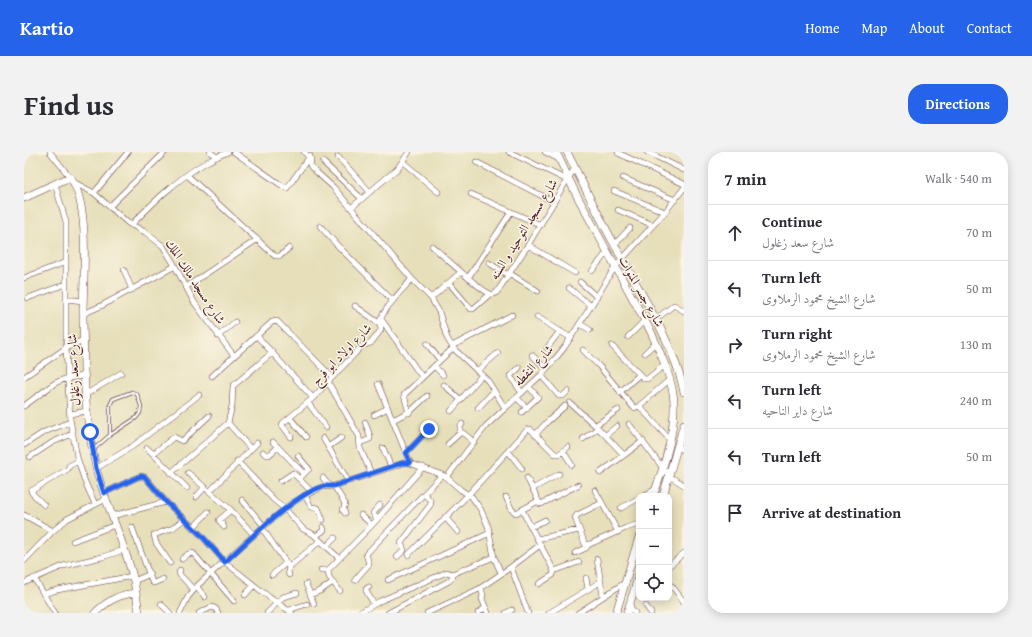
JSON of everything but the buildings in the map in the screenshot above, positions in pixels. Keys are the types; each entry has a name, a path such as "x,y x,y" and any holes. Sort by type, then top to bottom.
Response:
{"street":[{"name":"شارع سعد زغلول","path":"50,152 73,180 79,199 84,235 83,340 87,411 96,468 133,579 139,613"},
{"path":"94,193 128,152"},
{"path":"109,207 165,152"},
{"path":"210,152 217,157"},
{"path":"131,225 187,174 206,162 228,152"},
{"path":"234,152 284,187 288,187 310,156"},
{"path":"304,152 310,156 312,161 310,165 312,168 333,187 412,279 431,298 439,312 447,338 452,347 488,381 505,408"},
{"path":"351,208 385,180 403,162 409,152"},
{"path":"509,152 568,178"},
{"path":"545,152 560,160"},
{"name":"شارع جسر المنوات","path":"556,152 576,194 656,342 670,380 674,405 670,440 655,493"},
{"name":"شارع جسر المنوات","path":"567,152 622,259 656,319 683,379 684,392"},
{"path":"647,152 684,170"},
{"path":"618,153 684,184"},
{"path":"338,157 370,192"},
{"path":"324,162 362,199"},
{"path":"403,162 438,192"},
{"path":"476,162 554,202"},
{"name":"شارع مسجد التوحيد و السنه","path":"432,246 468,278 490,294 497,292 541,225 575,168"},
{"path":"187,174 276,256 281,255 289,248"},
{"path":"623,178 675,200"},
{"path":"24,198 55,184 73,180"},
{"name":"شارع مسجد مالك الملك","path":"73,180 94,193 131,225 145,232 159,242 169,254 194,302 234,356"},
{"path":"55,184 66,222 66,348 70,422 78,461 95,504"},
{"name":"شارع النقطه","path":"355,580 369,564 366,554 424,494 445,476 474,442 479,433 541,375 571,338 615,267 653,226 684,188"},
{"path":"614,191 665,212"},
{"path":"470,194 541,225"},
{"path":"618,210 653,226"},
{"path":"468,278 511,212"},
{"path":"320,226 393,301"},
{"path":"615,244 630,228"},
{"path":"186,287 258,239"},
{"path":"528,245 574,273"},
{"path":"592,270 607,252"},
{"path":"24,278 66,262"},
{"path":"489,263 538,291"},
{"path":"83,314 176,266"},
{"path":"124,270 132,290"},
{"path":"431,298 461,272"},
{"name":"شارع اولاد ابو فرج","path":"290,418 313,398 362,346 371,343 381,330 380,321 393,301 412,279"},
{"path":"580,282 597,297"},
{"path":"449,283 471,309 473,309 490,294"},
{"path":"28,298 66,284"},
{"path":"569,288 592,306"},
{"path":"66,299 83,301"},
{"path":"656,319 674,305 684,311"},
{"path":"355,306 380,321 422,377"},
{"path":"409,413 404,395 452,347 512,315"},
{"path":"537,317 571,338"},
{"path":"628,338 644,320"},
{"path":"212,376 274,321 279,322 332,377"},
{"path":"218,336 236,322"},
{"path":"580,324 590,330"},
{"path":"547,348 560,331"},
{"path":"257,336 313,398"},
{"path":"24,377 66,348 83,340"},
{"path":"644,353 656,342"},
{"path":"427,344 440,360"},
{"path":"612,346 644,379 647,379 665,365"},
{"path":"583,350 596,362 634,408 639,406 670,380"},
{"path":"172,473 228,423 232,406 233,386 273,352"},
{"path":"477,371 498,353"},
{"path":"532,355 546,369"},
{"path":"434,366 443,375"},
{"path":"519,368 510,376 522,393"},
{"path":"85,395 121,373"},
{"path":"451,411 482,375"},
{"path":"541,375 559,396 563,396 568,391"},
{"path":"620,392 639,375"},
{"path":"24,406 50,386 67,378 84,376"},
{"path":"328,382 359,436 360,443 371,473"},
{"path":"378,384 410,463"},
{"path":"444,385 462,400"},
{"path":"522,412 538,397 529,387"},
{"path":"478,408 494,391"},
{"path":"96,468 133,446 199,395"},
{"path":"393,420 409,413 427,396"},
{"path":"517,398 527,408"},
{"path":"308,403 326,427"},
{"path":"535,435 547,422 568,405 606,435 624,455"},
{"path":"639,406 670,440"},
{"path":"374,414 388,408"},
{"path":"583,439 618,410"},
{"path":"70,414 87,411"},
{"path":"153,454 174,437 182,440 209,416"},
{"path":"292,437 282,425 290,418 306,437"},
{"path":"24,445 44,432 70,422"},
{"path":"360,443 370,439 365,422"},
{"path":"228,423 250,448"},
{"path":"448,444 460,433 460,427 462,424"},
{"path":"629,424 644,441 669,476 684,485"},
{"path":"664,493 669,476 681,449 684,424"},
{"path":"606,435 617,426"},
{"path":"406,453 429,429"},
{"path":"408,555 468,495 528,429 555,454 559,454 568,447"},
{"path":"460,433 463,433 474,442"},
{"path":"30,457 49,444 72,434"},
{"path":"323,438 348,481"},
{"path":"328,447 341,438"},
{"path":"600,473 644,441"},
{"path":"273,442 304,474"},
{"path":"210,491 256,443"},
{"path":"263,452 266,455 269,455 278,447"},
{"path":"147,448 187,488"},
{"path":"383,448 391,467"},
{"path":"508,451 522,469"},
{"path":"563,451 572,465"},
{"path":"298,456 309,469 299,478"},
{"path":"44,505 32,494 31,491 68,469 69,466 78,461"},
{"path":"238,461 303,529 316,536 339,558"},
{"path":"180,613 195,588 263,527 305,495 322,487 348,481 402,463 410,463 445,476 475,500 490,532 494,557 501,573"},
{"path":"321,570 328,570 377,520 423,468"},
{"path":"188,473 232,510 254,535"},
{"path":"281,481 294,473 312,492"},
{"path":"532,489 559,474"},
{"path":"24,561 53,531 72,515 95,504 105,496 142,476 145,477 166,502 225,562 254,585 290,612 307,604"},
{"path":"323,478 345,504 343,510 345,513"},
{"path":"527,478 540,504 543,504 578,485"},
{"path":"196,497 205,487"},
{"path":"595,490 618,532"},
{"path":"397,557 404,550 401,543 431,504 430,500 424,494"},
{"path":"305,495 311,507 318,508 323,520"},
{"path":"506,497 516,513 538,501"},
{"path":"242,500 263,527 288,565 289,575"},
{"path":"620,508 636,500"},
{"path":"112,516 166,502"},
{"path":"588,545 584,543 575,520 576,516 602,503"},
{"path":"377,520 373,513 380,505"},
{"path":"224,527 219,520 232,510"},
{"path":"522,510 554,571 553,576 540,584"},
{"path":"193,528 208,512"},
{"path":"24,515 53,531"},
{"path":"361,515 372,525"},
{"path":"445,517 458,532"},
{"path":"170,563 156,543 154,535 173,528 184,519"},
{"path":"530,527 545,520"},
{"path":"73,541 115,525"},
{"path":"575,552 626,528 636,525"},
{"path":"132,527 153,583 163,579"},
{"path":"316,536 324,530 323,527"},
{"path":"537,539 579,530"},
{"path":"388,580 490,532"},
{"path":"326,547 335,538"},
{"path":"272,575 320,541"},
{"path":"426,613 480,588 540,546"},
{"path":"616,613 636,547"},
{"path":"24,583 63,566 124,550"},
{"path":"182,559 188,554 193,553 234,601"},
{"path":"670,565 684,553"},
{"path":"359,613 374,604 447,572 452,574 494,557"},
{"path":"597,559 603,596"},
{"path":"554,571 578,562"},
{"path":"511,567 528,613"},
{"path":"180,570 180,575 205,597"},
{"path":"328,570 328,574 332,582 340,592"},
{"path":"43,594 57,590 133,579 150,574"},
{"path":"388,613 449,581 453,577 452,574"},
{"path":"34,578 55,613"},
{"path":"586,578 588,590"},
{"path":"310,594 320,590 332,582"},
{"path":"549,613 600,582"},
{"path":"578,613 626,582"},
{"path":"306,584 314,604"},
{"path":"635,613 628,609 636,584"},
{"path":"245,595 254,585"},
{"path":"672,586 684,602"},
{"path":"369,587 366,591 374,604"},
{"path":"478,613 486,610 480,588"},
{"path":"95,613 103,605 115,597 129,593 136,593"},
{"path":"267,613 276,602 283,597 297,593"},
{"path":"161,604 170,613"},
{"path":"646,606 651,613"},
{"path":"199,613 212,607 216,609 218,613"},
{"path":"506,613 512,610"}],"lane":[{"path":"93,450 110,435 136,418 140,413 141,406 137,394 132,392 113,399 110,405 110,435"}],"route":[{"path":"90,432 96,468 104,493 138,477 145,477 166,502 201,535 216,554 225,562 241,546 292,503 312,492 325,486 334,486 402,463 410,463 406,453 429,429"}]}
